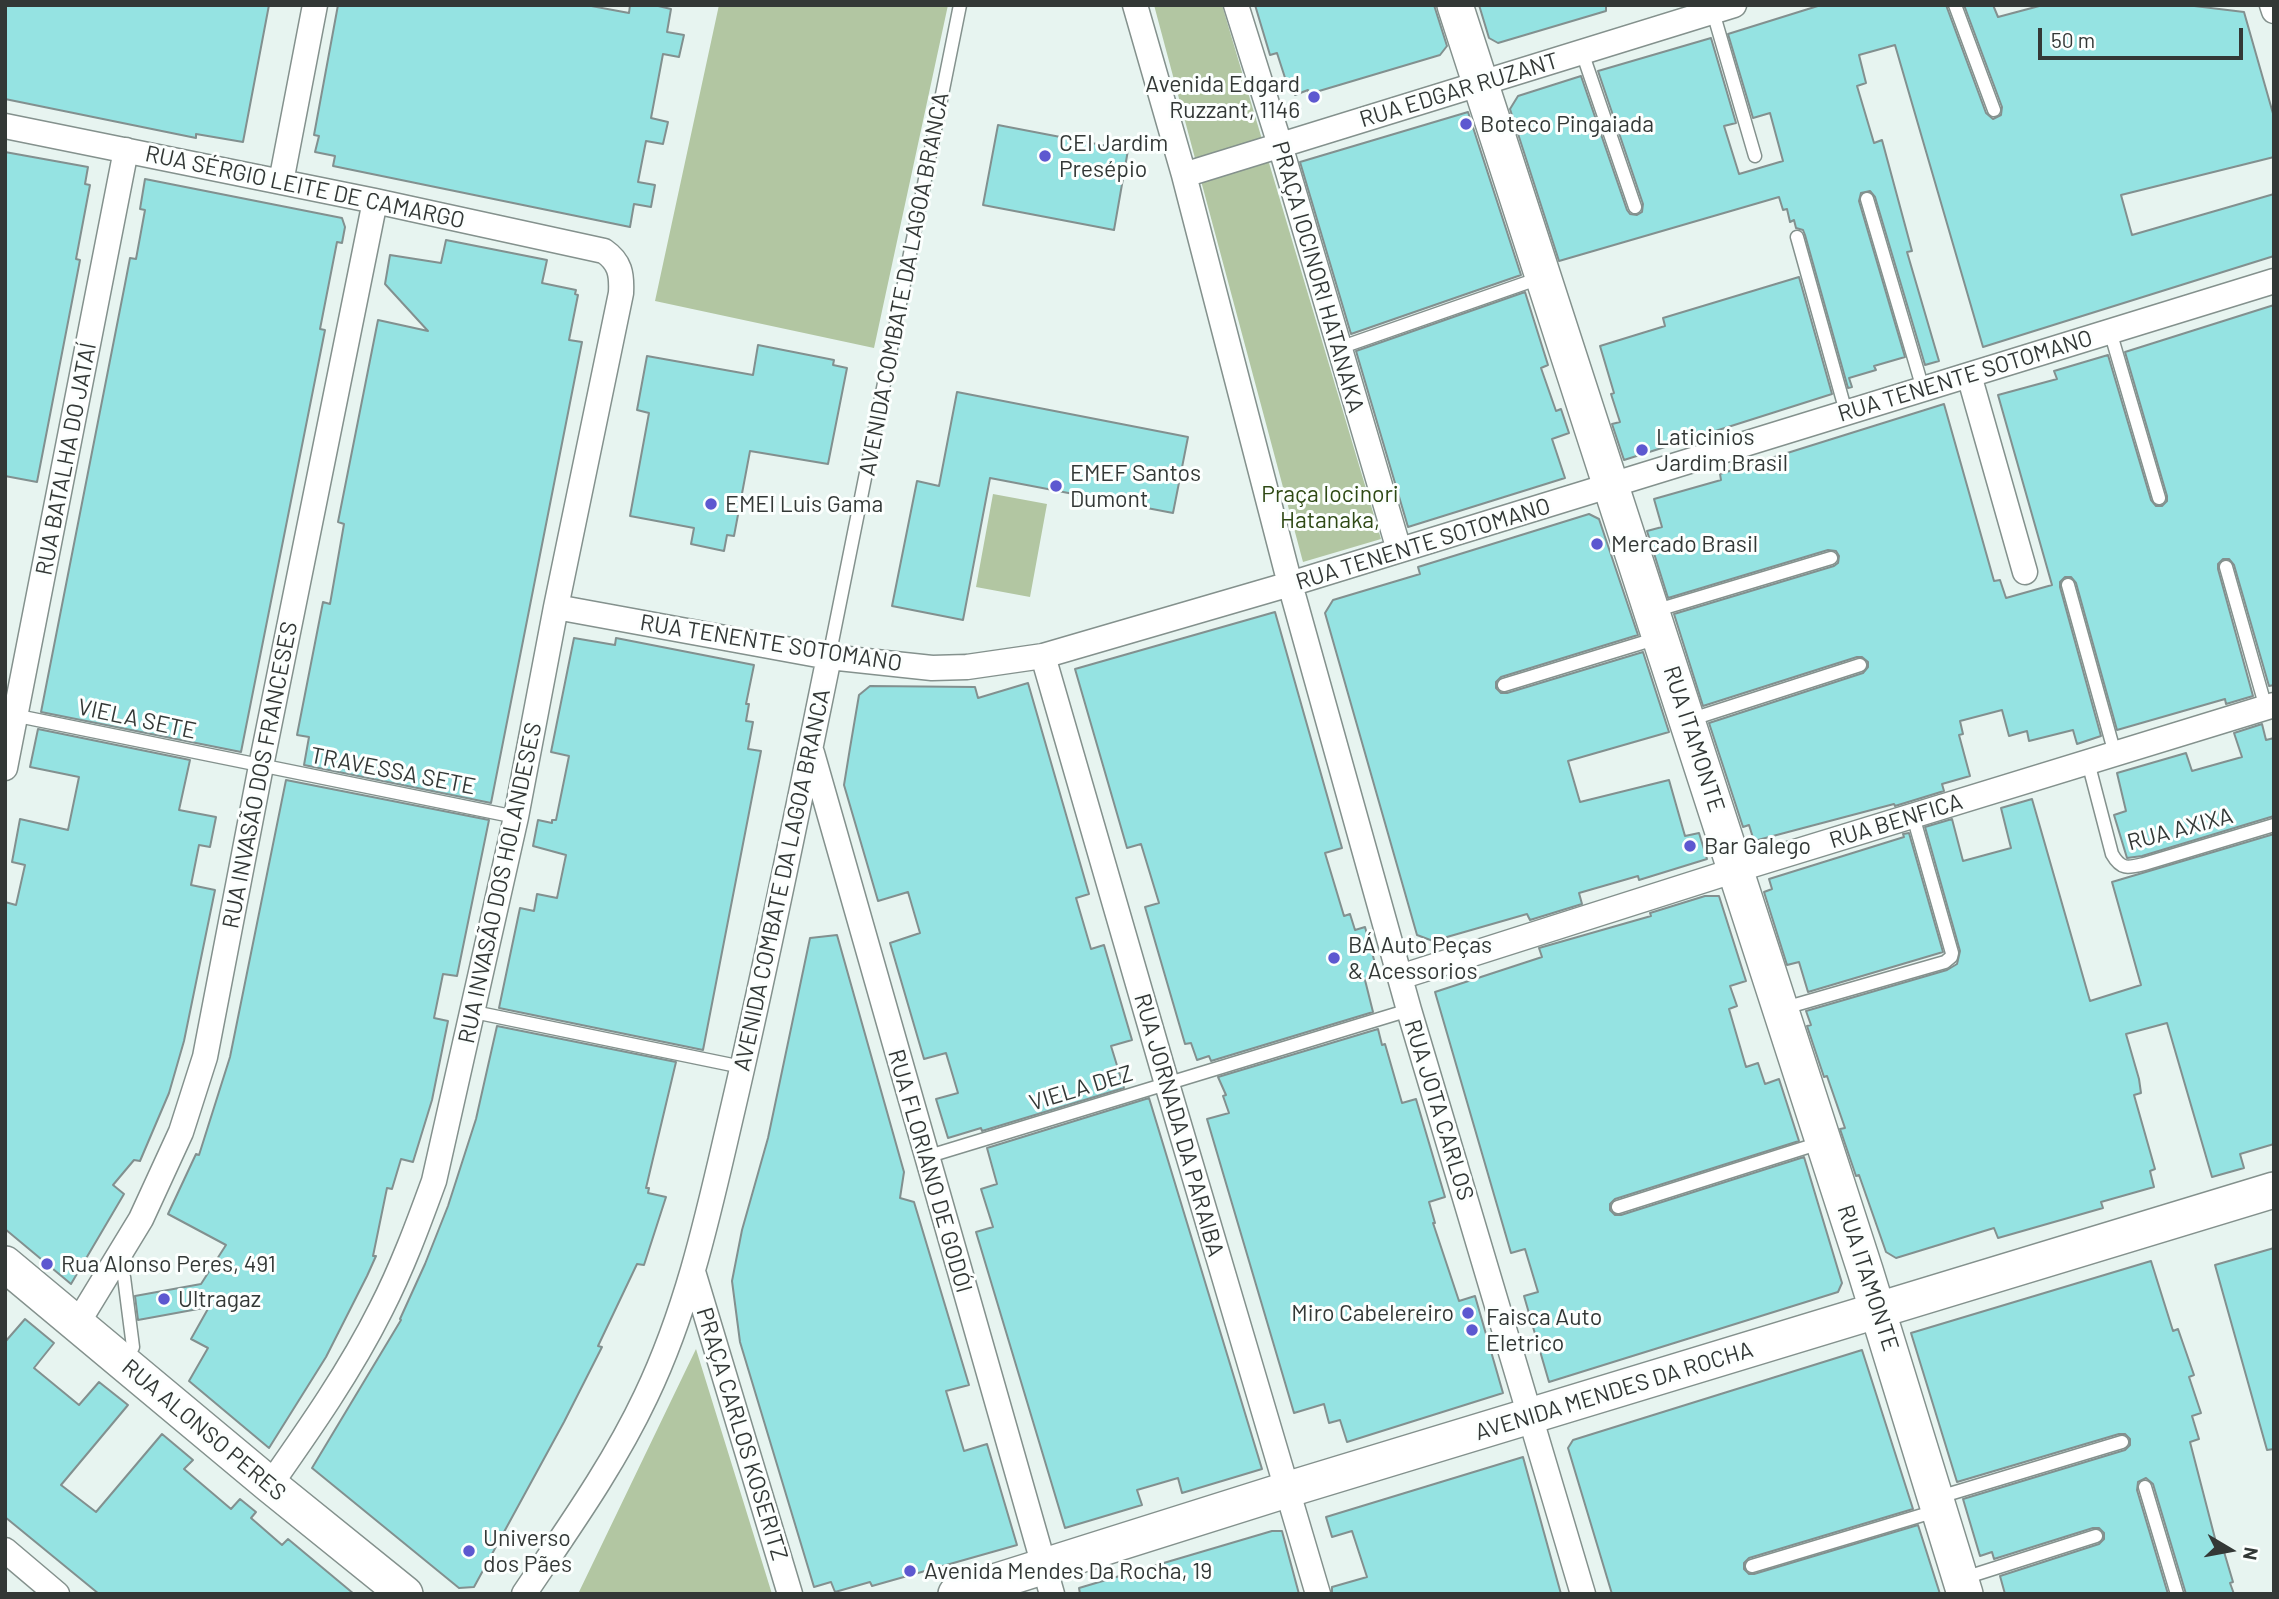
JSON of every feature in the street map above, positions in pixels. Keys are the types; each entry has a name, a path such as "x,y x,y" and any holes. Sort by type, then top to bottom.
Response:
{"street":[{"path":"281,182 316,5"},
{"path":"1135,5 1184,174 1290,584"},
{"name":"PRAÇA IOCINORI HATANAKA","path":"1236,5 1399,550"},
{"name":"RUA ITAMONTE","path":"1455,5 1610,487 1658,624 1878,1310 1938,1504 1961,1589"},
{"path":"2272,5 2274,11"},
{"name":"RUA EDGAR RUZANT","path":"1184,174 1723,8"},
{"name":"RUA SÉRGIO LEITE DE CAMARGO","path":"5,126 604,251"},
{"name":"RUA BATALHA DO JATAÍ","path":"5,768 10,714 126,150"},
{"name":"RUA INVASÃO DOS FRANCESES","path":"77,1324 141,1219 181,1132 205,1057 374,201"},
{"name":"RUA INVASÃO DOS HOLANDESES","path":"270,1485 333,1393 380,1311 414,1238 434,1181 516,817 621,293 620,267 614,257 604,251"},
{"name":"RUA TENENTE SOTOMANO","path":"556,607 829,657 932,668 967,667 1043,656 1610,487 2274,281"},
{"path":"1969,374 2025,572"},
{"name":"RUA JOTA CARLOS","path":"1290,584 1409,1010 1583,1594"},
{"name":"RUA JORNADA DA PARAIBA","path":"1043,656 1318,1594"},
{"name":"AVENIDA COMBATE DA LAGOA BRANCA","path":"524,1594 594,1489 646,1396 694,1275 742,1067 829,657"},
{"name":"RUA BENFICA","path":"1400,977 1736,870 2270,707"},
{"name":"RUA FLORIANO DE GODÓI","path":"811,747 1048,1581"},
{"name":"AVENIDA MENDES DA ROCHA","path":"956,1594 1048,1581 1286,1490 2274,1190"},
{"name":"RUA ALONSO PERES","path":"5,1264 405,1594"},
{"name":"PRAÇA CARLOS KOSERITZ","path":"694,1275 790,1594"},
{"path":"5,1550 57,1594"}],"lane":[{"name":"AVENIDA COMBATE DA LAGOA BRANCA","path":"829,657 960,5"},
{"path":"1955,5 1994,110"},
{"path":"1723,8 1755,156"},
{"path":"1582,52 1635,207"},
{"path":"1867,199 1923,389"},
{"path":"1797,237 1846,412"},
{"path":"1339,348 1543,277"},
{"path":"2110,331 2159,498"},
{"path":"1504,685 1831,558"},
{"path":"2226,567 2270,707"},
{"path":"2068,585 2115,754"},
{"path":"1688,720 1860,665"},
{"name":"VIELA SETE","path":"10,714 261,766"},
{"name":"RUA AXIXA","path":"2088,762 2112,853 2117,863 2123,866 2144,864 2274,825"},
{"name":"TRAVESSA SETE","path":"261,766 516,817"},
{"path":"1781,1009 1949,960 1952,953 1913,816"},
{"name":"VIELA DEZ","path":"926,1157 1409,1010"},
{"path":"474,1012 742,1067"},
{"path":"1618,1207 1824,1142"},
{"path":"112,1267 124,1277 133,1347 123,1363"},
{"path":"1752,1566 2122,1441"},
{"path":"2146,1487 2177,1594"},
{"path":"1961,1589 2096,1536"}],"green space":[{"path":"719,5 948,5 874,348 655,301"},
{"name":"Praça Iocinori Hatanaka,","path":"1154,5 1222,5 1381,539 1303,562"},
{"path":"993,494 1047,504 1030,597 976,587"},
{"path":"696,1349 772,1594 578,1594"}],"building":[{"path":"5,5 269,5 243,142 196,134 196,138 5,99"},
{"path":"338,5 586,5 629,13 630,5 654,5 671,9 667,32 684,35 679,57 663,54 651,118 668,122 663,144 646,141 638,182 655,185 651,207 634,204 630,227 333,166 335,156 315,152 319,136 314,135"},
{"path":"1255,5 1434,5 1447,46 1440,55 1309,94 1308,90 1295,95 1291,83 1287,84 1277,53 1270,55"},
{"path":"1479,5 1606,5 1606,11 1498,43 1489,38"},
{"path":"1821,5 1946,5 1986,113 1993,119 2001,115 2002,107 1964,5 1993,5 1998,17 2043,5 2186,5 2244,12 2274,117 2274,157 2121,195 2132,235 2274,194 2274,256 1983,347 1895,45 1859,55 1866,83 1857,86 1874,143 1882,140 1912,251 1907,252 1939,361 1925,365 1875,197 1870,191 1861,193 1859,201 1905,357 1874,366 1876,370 1849,378 1852,387 1848,388 1805,235 1803,230 1796,228 1794,220 1790,222 1787,209 1783,210 1779,197 1559,261 1510,109 1518,96 1581,76 1627,210 1630,214 1637,215 1642,212 1643,204 1598,71 1711,38 1736,123 1724,126 1739,174 1783,161 1770,113 1753,118 1728,34"},
{"path":"1468,112 1521,275 1351,334 1300,162"},
{"path":"998,125 1128,150 1114,230 983,205"},
{"path":"5,152 88,167 85,184 90,185 76,259 80,260 37,482 5,476"},
{"path":"145,179 342,218 345,227 342,243 337,242 320,329 325,330 241,752 41,712 130,258 136,259 145,210 140,209"},
{"path":"446,240 547,260 542,283 576,290 575,294 578,295 569,340 582,342 491,803 304,765 309,737 297,735 323,602 330,604 344,524 338,522 378,320 428,331 385,284 390,255 441,263"},
{"path":"1799,277 1832,394 1624,460 1612,424 1620,422 1600,346 1665,326 1663,318"},
{"path":"1525,292 1548,365 1541,368 1556,411 1561,409 1569,433 1552,439 1565,478 1408,527 1356,351"},
{"path":"2274,305 2274,685 2269,686 2234,565 2229,559 2223,559 2218,564 2218,569 2253,696 2226,704 2225,699 2117,730 2076,583 2071,577 2065,577 2060,582 2060,587 2101,736 2077,744 2073,730 2029,741 2027,731 2009,736 2002,710 1960,721 1963,734 1959,735 1970,776 1942,784 1944,791 1895,806 1894,804 1754,841 1749,825 1743,827 1709,723 1863,673 1868,662 1857,657 1703,706 1674,614 1834,566 1838,563 1839,556 1836,551 1828,550 1668,598 1647,531 1662,527 1654,499 1721,480 1720,474 1944,404 1994,581 2000,580 2006,598 2052,585 1998,395 2057,379 2054,371 2108,355 2151,500 2156,506 2162,506 2167,501 2167,496 2125,352"},
{"path":"758,345 834,360 833,365 847,368 828,464 750,451 734,536 727,535 724,551 691,544 694,528 630,516 649,413 637,410 647,356 753,375"},
{"path":"957,392 1188,437 1173,513 990,478 963,620 892,606 917,481 939,486"},
{"path":"1589,514 1599,519 1638,635 1501,677 1496,682 1496,688 1501,693 1507,693 1643,652 1669,732 1568,761 1580,802 1669,780 1685,836 1699,833 1707,859 1639,880 1638,876 1579,893 1582,904 1530,920 1527,914 1433,941 1417,935 1325,613 1333,600 1420,574 1418,567"},
{"path":"1275,612 1342,848 1325,853 1344,916 1350,914 1355,930 1365,927 1376,967 1372,968 1375,977 1365,980 1373,1012 1211,1061 1209,1056 1197,1060 1191,1043 1185,1044 1145,907 1159,903 1141,844 1127,848 1075,669"},
{"path":"574,638 615,645 616,638 754,665 746,704 749,704 746,721 753,722 748,749 761,751 703,1050 499,1008 520,908 534,911 537,894 557,898 566,855 533,846 538,820 552,823 552,820 556,820 569,756 551,752"},
{"path":"1028,683 1089,894 1076,898 1091,949 1104,945 1132,1040 1111,1046 1124,1088 982,1131 981,1128 948,1138 936,1099 958,1093 946,1053 924,1059 890,943 920,933 908,892 878,901 844,785 859,695 870,686 975,687 978,698"},
{"path":"2262,724 2266,740 2274,738 2274,816 2142,856 2127,858 2114,815 2126,811 2117,773 2186,753 2192,771 2242,757 2234,733"},
{"path":"38,729 190,760 179,810 216,817 210,847 199,845 191,885 215,890 184,1041 169,1093 140,1161 134,1160 113,1185 124,1194 71,1284 5,1229 5,902 16,905 25,865 12,862 20,819 68,830 79,777 30,767"},
{"path":"286,780 489,820 457,976 443,974 434,1018 448,1021 432,1100 413,1162 401,1159 392,1189 387,1188 373,1256 376,1256 367,1276 326,1357 269,1448 189,1381 208,1348 191,1339 209,1307 138,1320 135,1296 201,1284 226,1245 168,1214 196,1154 199,1155 230,1057"},
{"path":"2032,799 2090,1001 2141,985 2112,882 2274,834 2274,1144 2240,1154 2244,1168 2212,1177 2167,1023 2126,1034 2139,1079 2141,1093 2134,1095 2155,1169 2150,1171 2154,1187 2101,1202 2103,1208 1998,1238 1994,1228 1896,1258 1886,1252 1859,1175 1856,1176 1840,1129 1845,1128 1807,1026 1811,1025 1806,1011 1947,970 1957,964 1960,951 1925,827 1952,819 1963,861 2011,848 2001,808"},
{"path":"1909,833 1943,952 1808,992 1799,962 1787,965 1764,892 1772,889 1769,879 1904,837 1903,834"},
{"path":"1705,896 1719,896 1746,981 1730,986 1737,1006 1729,1009 1746,1067 1758,1063 1765,1084 1779,1079 1799,1141 1615,1199 1610,1204 1610,1210 1615,1215 1621,1215 1804,1157 1842,1283 1838,1292 1549,1382 1524,1296 1538,1292 1525,1249 1511,1253 1435,992 1542,957 1539,948 1651,916 1650,913"},
{"path":"837,935 904,1172 900,1198 914,1202 969,1385 946,1391 964,1451 987,1444 1017,1545 872,1586 870,1582 835,1592 831,1582 814,1587 740,1342 732,1281 742,1230 768,1138 810,938"},
{"path":"497,1026 676,1062 646,1188 649,1188 648,1193 666,1197 644,1265 637,1264 598,1346 602,1347 474,1587 459,1588 312,1468 401,1320 425,1264 448,1206 476,1119"},
{"path":"1378,1029 1402,1103 1416,1099 1445,1197 1429,1202 1433,1223 1459,1301 1475,1296 1503,1393 1347,1442 1340,1420 1329,1423 1324,1404 1294,1413 1207,1119 1229,1113 1223,1096 1226,1095 1218,1077"},
{"path":"1149,1098 1262,1469 1182,1493 1178,1478 1137,1490 1142,1505 1065,1528 976,1232 993,1227 981,1189 997,1184 987,1148"},
{"path":"2274,1248 2274,1449 2267,1450 2215,1265"},
{"path":"2151,1261 2173,1331 2178,1329 2194,1375 2189,1377 2201,1413 2192,1416 2199,1439 2190,1442 2217,1546 2222,1545 2234,1594 2186,1594 2153,1484 2146,1478 2138,1482 2137,1490 2168,1594 2005,1594 2000,1576 2099,1544 2104,1539 2104,1533 2099,1528 2093,1528 1994,1559 1992,1552 1980,1556 1963,1499 2125,1450 2130,1445 2130,1439 2125,1434 2119,1434 1957,1482 1911,1333"},
{"path":"25,1319 54,1343 34,1368 79,1405 99,1382 128,1405 61,1485 96,1512 162,1434 193,1460 184,1469 231,1509 240,1499 256,1512 251,1518 282,1545 288,1539 354,1594 99,1594 5,1517 5,1342"},
{"path":"1862,1350 1913,1509 1749,1558 1744,1563 1744,1569 1749,1574 1754,1574 1918,1525 1940,1594 1612,1594 1568,1448 1573,1440"},
{"path":"1523,1457 1561,1594 1332,1594 1332,1587 1367,1577 1352,1531 1332,1537 1326,1517"},
{"path":"1272,1531 1282,1531 1299,1594 1080,1594 1079,1588"}],"place":[{"name":"Avenida Edgard Ruzzant, 1146","path":"1314,97"},
{"name":"Boteco Pingaiada","path":"1466,124"},
{"name":"CEI Jardim Presépio","path":"1045,156"},
{"name":"Laticinios Jardim Brasil","path":"1642,450"},
{"name":"EMEF Santos Dumont","path":"1056,486"},
{"name":"EMEI Luis Gama","path":"711,504"},
{"name":"Mercado Brasil","path":"1597,544"},
{"name":"Bar Galego","path":"1690,846"},
{"name":"BÁ Auto Peças & Acessorios","path":"1334,958"},
{"name":"Rua Alonso Peres, 491","path":"47,1264"},
{"name":"Ultragaz","path":"164,1299"},
{"name":"Miro Cabelereiro","path":"1468,1313"},
{"name":"Faisca Auto Eletrico","path":"1472,1330"},
{"name":"Universo dos Pães","path":"469,1551"},
{"name":"Avenida Mendes Da Rocha, 19","path":"910,1571"}]}
